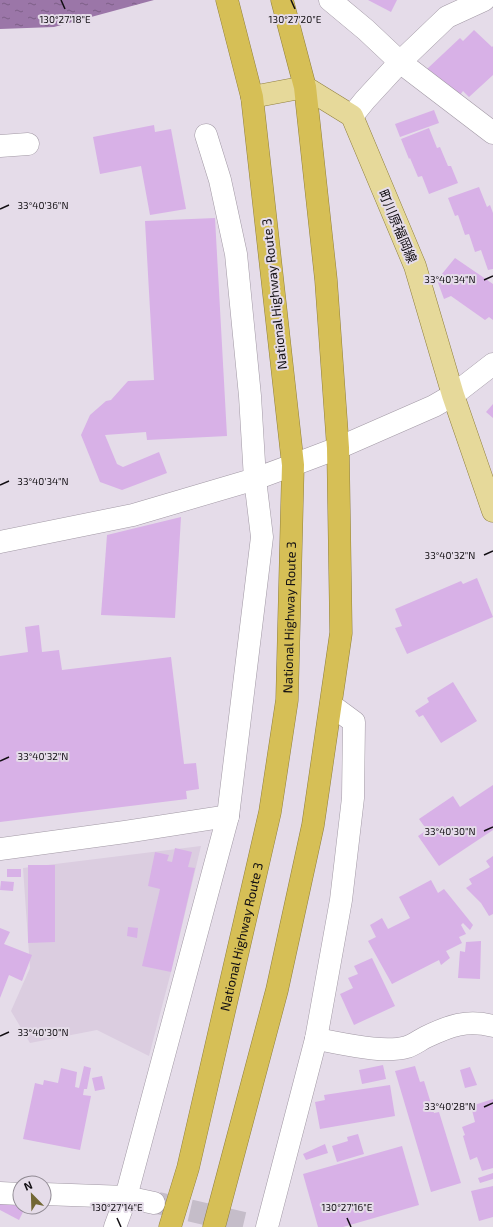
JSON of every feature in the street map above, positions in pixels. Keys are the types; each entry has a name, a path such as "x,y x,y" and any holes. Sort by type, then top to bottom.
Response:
{"highway":[{"name":"National Highway Route 3","path":"170,1227 188,1168 270,812 287,700 293,465 252,97 227,0"},
{"path":"214,1227 277,990 313,825 341,633 338,448 326,280 305,87 282,0"}],"main road":[{"path":"252,97 305,87 352,116"},
{"name":"町川原福岡線","path":"352,116 415,266 452,395 493,511"}],"street":[{"path":"330,0 366,30 400,62 493,133"},
{"path":"352,116 400,62 447,17 484,0"},
{"path":"115,1227 126,1197 228,816 262,537 255,479 250,396 236,254 220,180 206,135"},
{"path":"0,146 28,144"},
{"path":"0,542 132,515 255,479 338,448 434,406 452,395 493,364"},
{"path":"260,1226 316,1039 341,900 353,798 354,722 331,705"},
{"path":"0,849 126,832 228,816"},
{"path":"316,1039 385,1050 407,1047 447,1027 463,1023 493,1026"},
{"path":"0,1193 12,1194"},
{"path":"52,1194 126,1197 154,1203"}],"shaded area":[{"path":"201,846 149,1056 97,1030 30,1043 11,1011 30,968 23,868"}],"water":[{"path":"0,0 154,0 54,27 0,29"}],"building":[{"path":"368,0 397,0 391,12"},
{"path":"474,30 492,47 493,46 493,75 469,97 463,91 460,95 427,69 460,38 463,41"},
{"path":"434,110 439,123 400,137 395,124"},
{"path":"154,125 155,132 171,129 186,209 150,215 141,166 100,174 93,137"},
{"path":"429,128 437,148 440,147 448,166 451,166 458,183 429,194 422,176 418,177 401,139"},
{"path":"479,187 487,207 490,205 493,213 493,269 488,270 481,250 475,252 469,234 465,235 458,215 455,216 448,198"},
{"path":"215,218 227,436 147,440 146,432 105,435 117,464 123,467 159,452 167,473 122,490 100,482 81,435 90,415 106,401 111,400 128,381 154,380 145,221"},
{"path":"455,258 493,284 493,320 489,317 485,320 451,296 444,299 437,280"},
{"path":"493,404 493,418 486,412"},
{"path":"181,517 175,618 101,615 107,535"},
{"path":"477,578 493,617 407,654 395,628 402,626 395,609 461,581 463,584"},
{"path":"39,625 42,652 59,650 62,670 171,657 184,764 196,763 199,789 186,791 187,799 0,822 0,656 28,652 25,627"},
{"path":"453,682 477,721 441,743 423,715 419,717 415,711 429,702 427,698"},
{"path":"493,785 493,830 439,866 418,836 427,830 419,819 453,796 460,807"},
{"path":"175,848 192,852 188,867 195,868 171,972 142,966 160,889 148,886 155,852 169,855 167,861 172,862"},
{"path":"493,856 493,914 489,916 481,903 466,888 472,884 469,879 490,867 486,861"},
{"path":"28,865 55,865 55,942 28,943"},
{"path":"7,869 21,869 21,877 7,877"},
{"path":"431,880 438,893 444,889 473,925 470,930 463,923 461,925 466,934 459,937 462,943 446,951 450,958 441,965 439,960 392,984 368,941 376,937 370,925 382,918 388,929 410,918 399,897"},
{"path":"1,881 14,882 13,891 0,890"},
{"path":"128,927 138,928 137,938 127,936"},
{"path":"0,928 10,932 4,944 32,955 22,981 9,975 0,998"},
{"path":"481,941 480,979 458,978 460,951 465,952 466,942"},
{"path":"372,958 395,1006 354,1025 340,994 353,988 348,978 358,974 354,966"},
{"path":"383,1065 386,1079 362,1084 359,1070"},
{"path":"84,1066 91,1068 87,1089 84,1089 83,1095 91,1096 80,1150 23,1139 35,1083 43,1085 44,1080 58,1083 61,1068 77,1072 75,1087 79,1088"},
{"path":"415,1066 420,1082 424,1081 434,1113 439,1112 461,1183 431,1192 395,1071"},
{"path":"470,1067 477,1085 465,1088 460,1070"},
{"path":"102,1076 105,1089 95,1091 92,1078"},
{"path":"390,1085 395,1116 320,1129 315,1102 325,1100 324,1095"},
{"path":"493,1099 493,1168 482,1171 477,1157 470,1160 462,1127 475,1122 471,1106"},
{"path":"358,1134 364,1154 337,1162 332,1146 348,1141 347,1137"},
{"path":"325,1144 328,1153 306,1160 303,1154"},
{"path":"402,1146 419,1205 343,1227 318,1227 303,1174"},
{"path":"493,1173 493,1179 480,1183 478,1178"},
{"path":"493,1186 493,1217 479,1221 471,1191"},
{"path":"0,1198 12,1204 12,1215 22,1215 19,1220 0,1210"}],"tunnel":[{"path":"158,1203 248,1224"}]}
